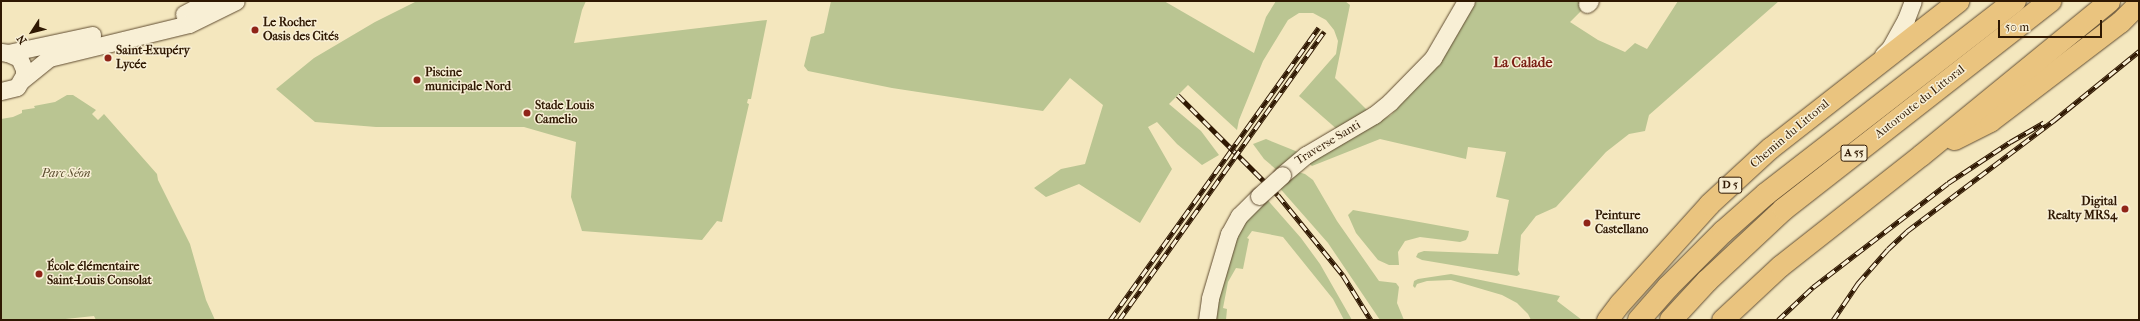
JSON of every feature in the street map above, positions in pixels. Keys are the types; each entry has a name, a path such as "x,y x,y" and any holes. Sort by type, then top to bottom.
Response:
{"highway":[{"name":"Autoroute du Littoral","path":"1639,320 1668,287 1723,232 1766,194 2015,1"},
{"name":"Autoroute du Littoral","path":"1671,320 1707,281 1784,209 2050,1"}],"main road":[{"name":"Chemin du Littoral","path":"1607,320 1620,303 1709,204 1770,148 1870,68 1958,1"},
{"path":"1722,320 1780,266 1921,155 2109,1"},
{"path":"1921,155 1990,121 2120,22 2139,3"}],"street":[{"path":"5,52 181,15 208,1"},
{"path":"1,92 12,90 49,58 189,24 236,1"},
{"name":"Traverse Santi","path":"1208,318 1220,258 1229,234 1239,216 1282,175 1306,155 1374,115 1390,102 1433,58 1466,1"},
{"path":"1870,68 1890,48 1906,19 1913,1"},
{"path":"5,52 19,58 24,69 22,80"}],"green space":[{"name":"Stade Louis Camelio","path":"417,1 586,1 582,10 574,43 767,20 751,99 748,99 747,103 749,104 722,222 717,221 702,240 582,231 571,197 576,142 524,127 376,127 315,122 276,89 314,58 375,22"},
{"path":"831,1 1164,1 1254,53 1266,17 1276,1 1345,1 1350,5 1335,78 1368,111 1339,131 1299,96 1336,54 1338,41 1334,30 1326,20 1313,13 1299,13 1288,20 1263,61 1239,120 1237,130 1188,85 1169,104 1201,131 1219,155 1202,165 1177,144 1157,122 1148,127 1172,169 1140,223 1079,184 1046,197 1034,188 1061,169 1085,164 1103,105 1070,78 1043,111 892,88 808,71 804,66 811,37 824,33"},
{"path":"1476,1 1578,1 1585,7 1570,22 1598,40 1625,52 1635,43 1647,49 1678,1 1779,1 1649,115 1645,131 1629,134 1606,152 1556,207 1536,216 1521,235 1518,270 1520,274 1517,276 1422,260 1416,257 1418,253 1424,251 1498,254 1509,200 1496,197 1506,152 1468,147 1466,159 1380,139 1312,166 1306,161 1391,115 1437,65 1458,33"},
{"name":"Parc Séon","path":"67,95 73,95 96,110 92,114 98,120 104,114 157,174 158,180 190,244 206,300 215,320 96,320 94,316 56,320 1,320 1,119 13,117 22,113 22,110 35,108 34,106 55,102"},
{"path":"1266,139 1298,152 1278,171 1264,159 1253,144"},
{"path":"1298,172 1305,174 1313,180 1337,221 1379,281 1396,283 1399,287 1397,303 1404,320 1380,320 1328,243 1277,185"},
{"path":"1265,197 1301,238 1320,264 1352,320 1344,320 1333,299 1283,237 1252,231 1247,238 1249,239 1243,269 1236,268 1228,282 1223,308 1227,309 1226,320 1212,320 1234,233"},
{"path":"1353,210 1469,231 1468,236 1466,240 1460,242 1420,237 1405,241 1398,252 1399,265 1389,265 1378,260 1356,233 1348,215"},
{"path":"1451,274 1560,296 1557,301 1582,320 1531,320 1528,314 1517,303 1502,295 1451,280 1427,281 1417,284 1415,288 1413,286 1414,281 1418,279"}],"railway":[{"path":"1110,320 1318,28"},
{"path":"1119,320 1324,32"},
{"path":"1833,320 1858,283 1888,249 1907,231 2053,121 2139,51"},
{"path":"1178,95 1278,195 1343,275 1371,320"},
{"path":"1778,320 1813,287 1948,183 2010,142 2044,122"}],"place":[{"name":"Le Rocher Oasis des Cités","path":"255,30"},
{"name":"Saint-Exupéry Lycée","path":"108,58"},
{"name":"Piscine municipale Nord","path":"417,80"},
{"name":"Stade Louis Camelio","path":"527,113"},
{"name":"Digital Realty MRS4","path":"2125,209"},
{"name":"Peinture Castellano","path":"1587,223"},
{"name":"École élémentaire Saint-Louis Consolat","path":"39,274"}],"district":[{"name":"La Calade","path":"1523,63"}]}
